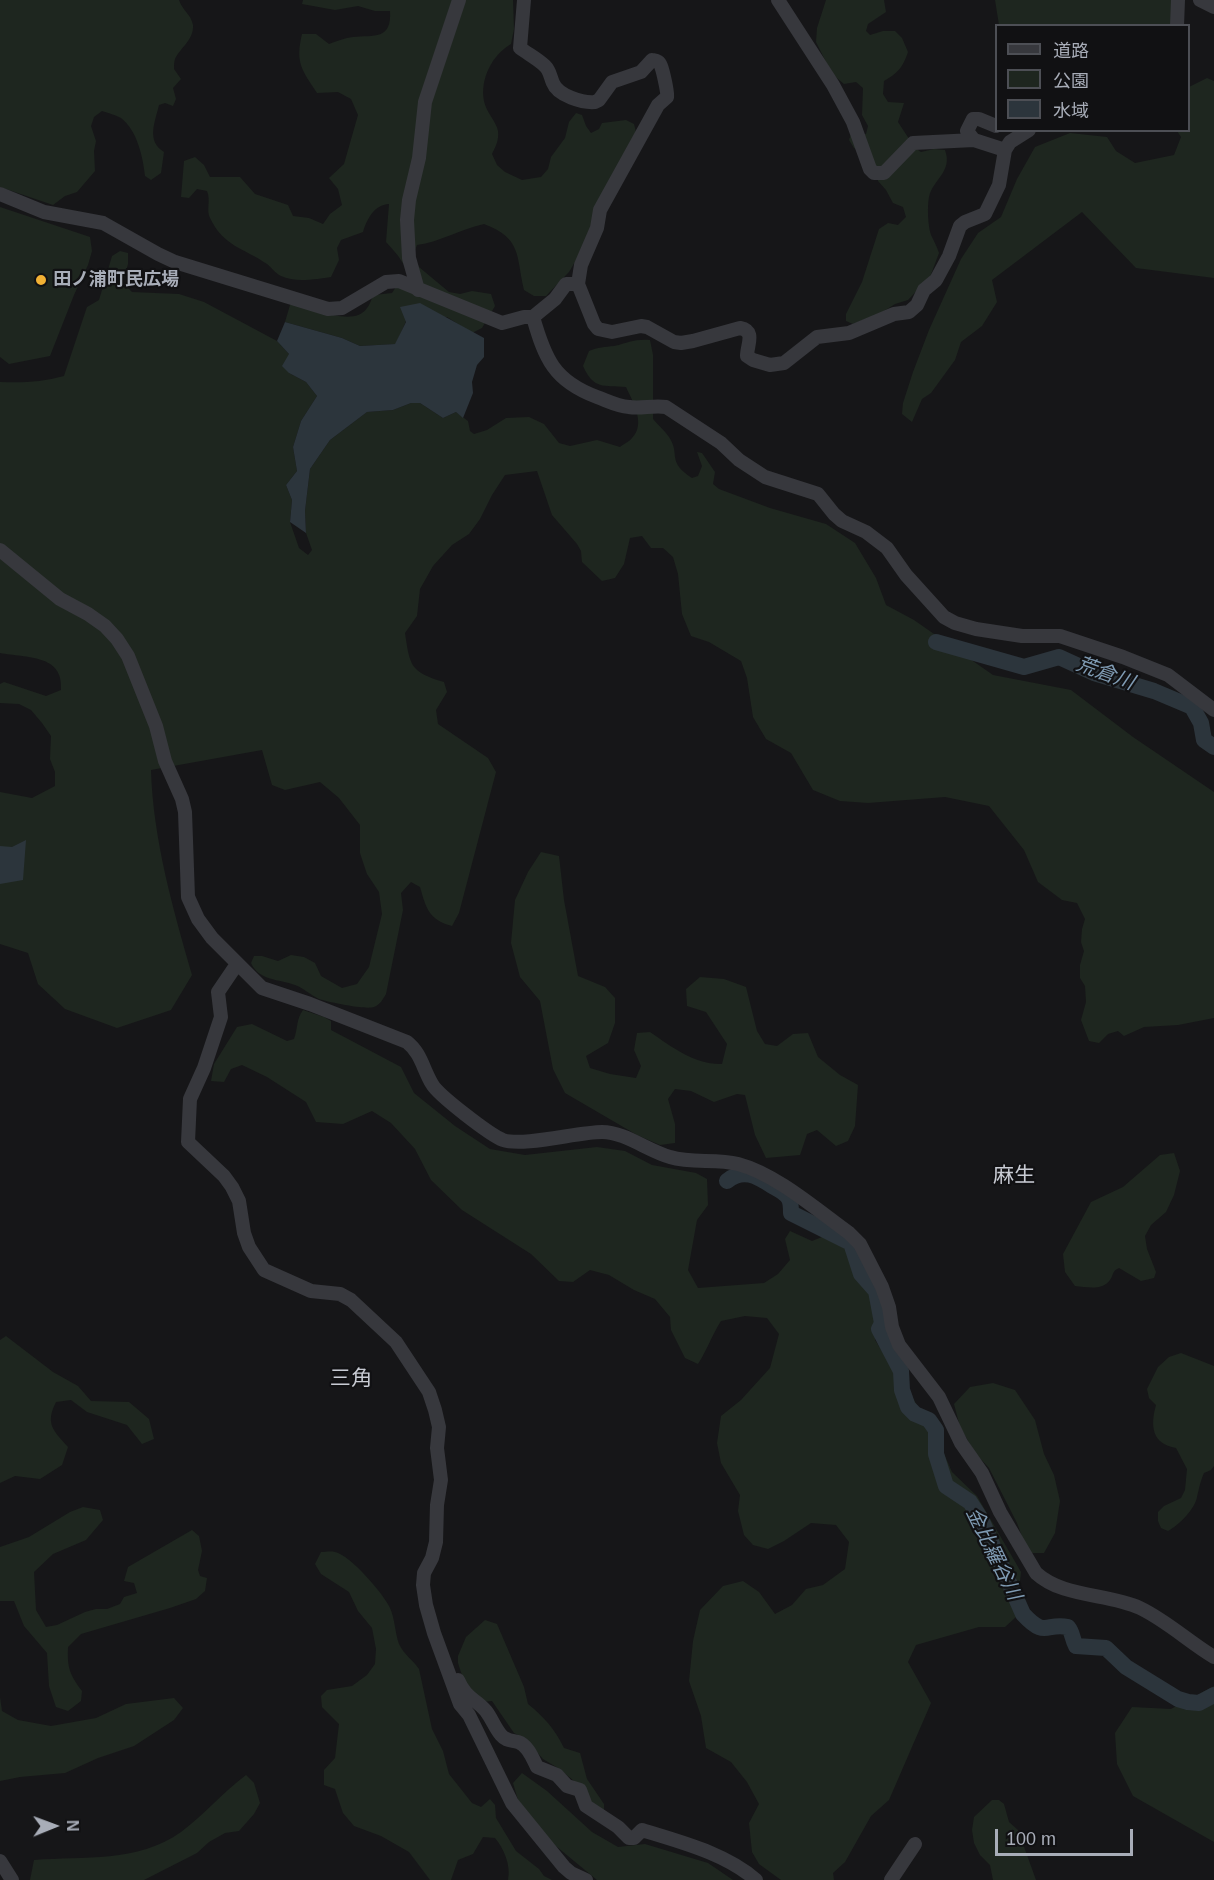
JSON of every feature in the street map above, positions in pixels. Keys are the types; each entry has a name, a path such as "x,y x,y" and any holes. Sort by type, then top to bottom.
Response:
{"street":[{"path":"418,290 409,258 407,220 409,200 419,158 425,102 459,0"},
{"path":"525,0 520,48 543,64 559,92 568,97 595,102 612,82 641,72 652,60 657,61 661,66 668,93 658,105 600,210 597,228 581,265 578,284 594,324 603,332 612,333 641,326 654,330 674,342 681,343 740,328 749,333 747,356 770,365 784,363 817,338 857,330 894,314 909,312 917,305 924,290 936,280 960,226 985,214 999,185 1005,150 1010,142 1026,132"},
{"path":"778,0 833,84 853,122 870,169 874,173 884,173 913,143 974,140 1005,150"},
{"path":"1178,0 1178,24"},
{"path":"1200,0 1214,7"},
{"path":"974,140 967,131 973,119 995,126"},
{"path":"0,194 44,212 103,223 175,262 328,309 342,308 386,282 399,281 502,323 533,317 555,299 566,284 578,284"},
{"path":"533,317 548,358 566,382 580,391 620,406 639,408 658,405 666,407 721,443 739,460 765,477 818,494 842,521 867,532 887,548 906,575 944,617 976,629 1022,636 1060,636 1123,657 1168,675 1214,710"},
{"path":"0,550 60,599 105,626 128,656 156,726 165,761 182,798 185,812 188,897 198,919 212,938 262,988 407,1042 418,1054 432,1084 441,1095 503,1140 523,1141 603,1132 673,1158 734,1163 764,1173 849,1233 860,1244 882,1287 899,1345 939,1398 961,1443 982,1473 1000,1512 1036,1573 1054,1585 1114,1599 1142,1609 1214,1657"},
{"path":"237,964 218,992 221,1017 204,1068 190,1099 188,1142 224,1176 232,1187 238,1201 249,1247 264,1270 311,1291 340,1294 351,1300 396,1342 429,1392 439,1427 437,1448 441,1480 437,1505 436,1542 432,1558 423,1573 423,1585 426,1605 437,1642 460,1704 469,1715 512,1803 564,1867 586,1880"},
{"path":"437,1642 444,1647 463,1690 469,1698 481,1706 501,1736 510,1741 520,1742 537,1767 557,1774 567,1786 580,1790 586,1806 618,1827 629,1838 634,1838 642,1830 689,1845 743,1869 756,1880"},
{"path":"891,1880 915,1844"},
{"path":"0,1861 12,1880"}],"green space":[{"path":"0,0 179,0 192,21 193,30 175,60 174,69 181,79 173,88 176,99 173,106 165,103 159,105 154,124 153,137 158,148 164,152 161,173 151,180 145,176 141,152 131,129 121,118 102,111 94,117 91,126 96,141 95,171 77,192 65,196 53,205 0,187"},
{"path":"303,0 513,0 514,29 511,44 498,54 489,68 483,93 485,105 498,131 498,140 492,154 497,165 505,172 522,180 541,177 548,169 551,157 565,138 569,122 576,113 582,115 591,133 599,129 602,123 626,120 634,124 636,132 578,257 569,272 546,296 534,296 524,290 518,258 505,235 484,224 475,226 417,245 413,255 419,267 449,292 460,294 472,291 491,294 495,306 482,328 472,333 447,317 406,321 396,344 360,346 342,338 285,322 290,305 295,303 343,317 361,314 374,295 392,293 396,287 410,282 401,260 386,242 389,204 375,210 363,232 341,240 337,248 339,260 331,277 299,280 281,276 267,264 228,241 216,228 209,215 207,191 197,189 189,198 181,197 184,161 195,157 204,165 210,177 240,177 255,194 288,205 293,216 309,218 323,224 330,214 342,205 338,189 329,178 344,164 358,115 351,99 338,92 317,93 301,66 299,52 302,34 316,34 329,44 350,37 374,36 388,27 390,11 375,11 358,6 335,10 302,4"},
{"path":"826,0 884,0 886,12 868,24 866,31 870,35 883,31 895,31 902,38 908,52 899,69 884,81 883,94 888,102 904,103 898,122 915,148 921,152 934,149 945,150 947,158 945,170 931,191 928,201 930,231 939,253 930,277 908,300 853,324 846,321 846,314 862,282 879,229 888,223 898,225 906,217 903,207 893,203 878,181 871,158 854,148 849,140 851,134 866,134 868,126 862,115 863,88 856,82 844,84 832,74 816,42 817,28"},
{"path":"995,0 1173,0 1171,24 999,24"},
{"path":"1207,78 1214,81 1214,278 1136,268 1082,212 992,280 997,302 982,326 961,342 955,360 931,393 922,399 912,422 902,414 903,403 913,372 961,259 978,233 1001,217 1017,179 1035,147 1070,133 1107,137 1116,151 1135,163 1174,155 1181,137 1178,132 1190,132 1190,86"},
{"name":"田ノ浦町民広場","path":"0,207 90,237 92,251 50,356 9,364 0,357"},
{"path":"120,251 128,253 128,264 123,283 132,292 179,294 204,302 277,341 289,354 289,373 306,382 317,396 301,421 293,447 297,471 286,485 292,500 290,522 299,548 308,555 312,550 306,533 305,511 310,469 330,440 367,412 393,410 411,403 420,403 443,418 456,412 468,421 470,431 474,434 487,430 506,418 529,417 544,424 559,443 570,446 597,440 620,447 632,438 638,426 637,413 632,399 626,387 595,383 583,366 589,351 650,340 653,355 653,419 669,437 676,462 684,472 692,478 698,476 702,466 697,452 702,453 715,472 713,484 719,489 770,508 826,524 855,543 876,578 886,605 914,620 993,675 1071,690 1133,737 1214,792 1214,1018 1178,1025 1144,1027 1124,1036 1118,1031 1108,1034 1099,1043 1089,1041 1081,1020 1086,1002 1085,986 1080,978 1080,965 1084,951 1081,942 1082,929 1085,919 1077,903 1062,900 1038,882 1024,850 989,806 945,797 868,803 840,801 813,790 791,753 766,739 753,717 747,678 741,661 709,642 691,636 682,614 678,574 673,557 663,548 651,548 642,536 630,538 624,564 615,578 602,581 582,562 581,551 577,544 552,515 537,471 505,475 469,534 452,545 433,566 420,589 417,616 405,633 408,653 414,666 424,675 444,682 447,692 436,710 438,724 488,758 496,772 459,913 452,926 433,917 420,887 411,882 401,893 403,910 386,994 374,1007 355,1007 324,1000 298,986 264,976 251,963 254,956 278,961 291,955 304,957 315,963 321,976 342,988 357,984 369,967 382,914 379,892 367,874 360,853 360,825 339,798 320,782 285,790 272,785 262,750 151,770 160,848 192,975 171,1010 117,1028 65,1009 38,984 28,953 0,944 0,792 32,798 55,786 55,772 50,759 51,736 31,710 19,704 0,703 0,684 4,682 46,696 61,690 60,678 50,664 32,657 0,653 0,382 32,382 64,376 87,307 99,300 112,256"},
{"path":"541,852 559,856 564,900 578,976 605,987 615,998 615,1023 608,1043 586,1056 590,1068 636,1078 641,1066 634,1050 637,1033 650,1032 675,1049 702,1062 722,1064 727,1044 706,1012 687,1006 686,989 700,977 724,979 746,987 757,1031 765,1044 777,1046 793,1034 808,1033 818,1057 840,1075 858,1085 855,1126 848,1141 836,1146 817,1130 807,1134 800,1155 766,1158 755,1135 745,1095 737,1094 714,1102 691,1091 675,1089 668,1099 675,1124 675,1143 660,1145 637,1135 565,1093 553,1069 540,1001 520,977 511,943 515,900 528,872"},
{"path":"303,1010 331,1021 331,1030 401,1067 414,1093 455,1126 490,1149 525,1155 597,1147 625,1151 652,1165 696,1173 707,1179 708,1205 697,1220 688,1270 698,1288 764,1283 778,1274 790,1260 785,1239 790,1231 812,1241 827,1235 848,1251 856,1274 870,1292 878,1321 875,1340 934,1431 952,1472 977,1496 1021,1572 1016,1617 1005,1627 979,1627 916,1645 908,1662 931,1703 889,1800 871,1816 845,1862 833,1873 834,1880 781,1880 759,1864 752,1852 749,1823 759,1804 747,1782 731,1762 706,1748 701,1716 689,1681 693,1641 700,1610 723,1586 743,1581 759,1592 775,1614 792,1605 806,1589 823,1585 845,1569 849,1542 836,1525 811,1523 768,1549 753,1545 744,1535 738,1511 740,1495 721,1463 717,1443 721,1416 741,1400 770,1368 779,1334 767,1318 745,1316 721,1321 698,1364 685,1358 671,1330 670,1317 655,1299 609,1275 590,1270 573,1282 559,1281 531,1254 462,1210 431,1180 415,1149 391,1123 372,1111 343,1124 316,1122 306,1102 267,1077 242,1065 231,1069 224,1082 211,1081 214,1064 237,1027 252,1024 287,1041 294,1039"},
{"path":"1174,1153 1180,1171 1174,1195 1166,1212 1151,1225 1145,1236 1147,1249 1156,1272 1154,1278 1141,1281 1119,1268 1103,1286 1094,1288 1075,1286 1065,1272 1063,1254 1091,1202 1123,1187 1160,1155"},
{"path":"6,1336 53,1372 78,1386 91,1401 129,1402 149,1419 154,1439 142,1444 127,1425 87,1412 71,1400 56,1402 51,1416 52,1426 68,1447 62,1465 40,1479 15,1476 0,1483 0,1340"},
{"path":"1181,1353 1214,1366 1214,1466 1204,1473 1196,1502 1190,1512 1168,1531 1161,1528 1158,1512 1164,1506 1181,1498 1185,1490 1187,1469 1176,1448 1162,1443 1155,1433 1153,1420 1156,1405 1149,1398 1147,1389 1158,1367 1169,1357"},
{"path":"993,1383 1015,1390 1035,1420 1044,1454 1054,1475 1060,1501 1055,1533 1044,1553 1031,1553 1027,1550 1017,1523 989,1468 975,1453 960,1427 954,1404 970,1387"},
{"path":"83,1507 100,1510 103,1520 86,1540 53,1554 34,1572 36,1610 46,1627 57,1625 85,1612 107,1609 120,1604 124,1597 137,1593 134,1583 124,1581 128,1567 192,1530 199,1536 202,1551 198,1570 200,1576 207,1578 205,1591 196,1599 81,1634 68,1647 68,1654 70,1671 82,1691 81,1701 68,1711 56,1707 49,1686 47,1653 24,1626 14,1601 0,1601 0,1547 29,1537 70,1512"},
{"path":"321,1552 333,1552 349,1560 366,1576 387,1602 392,1612 399,1644 419,1669 432,1729 443,1751 449,1774 472,1803 481,1807 490,1799 495,1805 496,1818 516,1851 539,1869 544,1876 552,1880 508,1880 508,1863 501,1847 495,1838 483,1837 473,1854 458,1860 451,1880 430,1880 409,1852 381,1836 354,1826 343,1813 335,1789 324,1785 324,1770 335,1758 339,1724 322,1707 321,1696 327,1690 352,1686 367,1675 375,1664 376,1649 372,1628 358,1611 349,1592 321,1574 315,1564"},
{"path":"485,1620 497,1624 524,1687 528,1704 549,1724 564,1748 580,1753 587,1779 604,1804 604,1811 594,1808 574,1781 543,1759 524,1738 514,1733 492,1701 482,1702 465,1685 458,1656 466,1637"},
{"path":"1214,1686 1214,1842 1133,1796 1117,1764 1115,1733 1132,1707 1171,1709"},
{"path":"0,1697 2,1711 18,1720 51,1726 96,1718 126,1704 174,1698 183,1708 174,1720 134,1746 98,1758 65,1773 0,1781"},
{"path":"522,1773 547,1791 592,1832 618,1847 645,1844 708,1863 733,1880 597,1880 551,1842 518,1800 513,1783"},
{"path":"246,1775 254,1783 260,1803 254,1814 239,1831 225,1833 209,1842 197,1853 144,1880 30,1880 34,1860 110,1856 146,1849 164,1842 181,1832"},
{"path":"992,1800 999,1800 1004,1804 1009,1822 1018,1830 1036,1880 993,1880 990,1865 980,1855 974,1843 972,1830 974,1817"}],"water":[{"path":"420,303 484,338 484,357 477,365 472,382 473,393 463,418 456,412 443,418 420,403 411,403 393,410 367,412 330,440 310,469 305,511 306,533 290,522 292,500 286,485 297,471 293,447 301,421 317,396 306,382 289,373 282,366 289,354 277,341 285,322 342,338 360,346 395,344 406,322 400,307"},
{"path":"26,840 23,880 0,884 0,846 12,847"}],"waterway":[{"name":"荒倉川","path":"936,642 1024,667 1059,657 1094,673 1154,691 1192,707 1201,723 1204,740 1214,747"},
{"name":"金比羅谷川","path":"727,1181 745,1174 757,1177 786,1195 790,1202 791,1213 851,1243 861,1274 876,1291 882,1323 879,1329 901,1371 902,1390 908,1407 915,1414 929,1420 936,1430 936,1454 946,1486 970,1502 981,1519 1023,1614 1042,1628 1068,1627 1076,1646 1106,1648 1126,1667 1178,1699 1199,1703 1214,1695"}],"place":[{"name":"田ノ浦町民広場","path":"41,280"}],"district":[{"name":"麻生","path":"1014,1176"},
{"name":"三角","path":"351,1379"}]}
